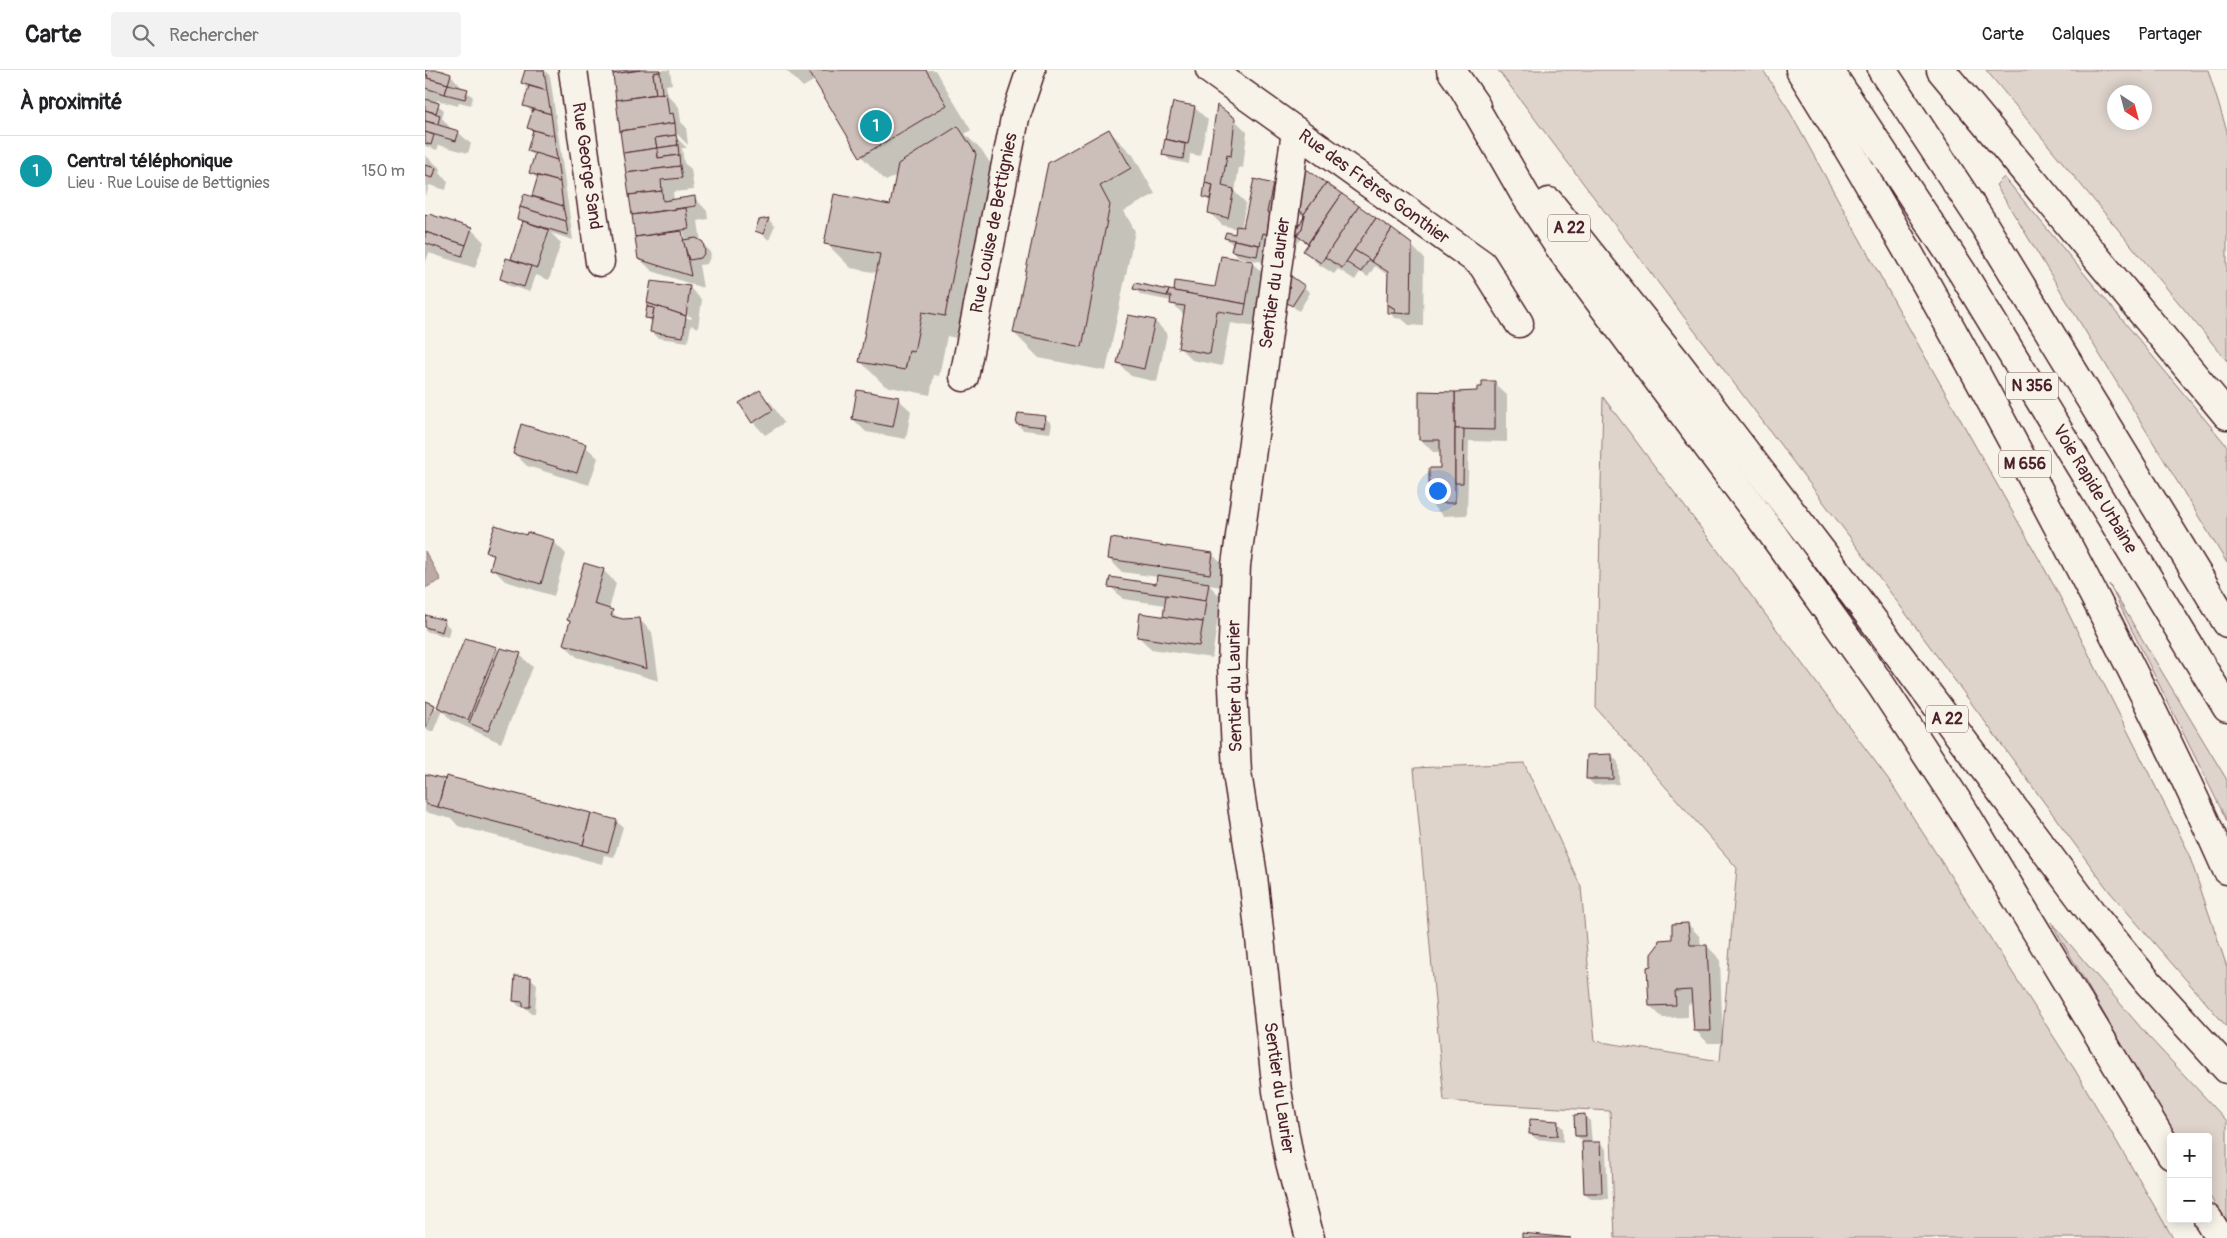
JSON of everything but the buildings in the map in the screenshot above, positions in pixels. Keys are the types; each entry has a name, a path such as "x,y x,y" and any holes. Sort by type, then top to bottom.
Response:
{"main road":[{"name":"Rue George Sand","path":"573,70 600,262"},
{"name":"Rue Louise de Bettignies","path":"964,377 1015,118 1031,70"},
{"name":"Rue des Frères Gonthier","path":"1210,70 1482,264 1519,323"},
{"name":"M 656","path":"1800,70 1899,234 2034,481 2141,689 2227,870"},
{"name":"Voie Rapide Urbaine","path":"1829,70 1976,294 2227,708"},
{"name":"N 356","path":"1882,70 1984,225 2227,623"},
{"path":"1941,70 2227,415"},
{"path":"1459,81 1525,195 1562,251 1804,576 1905,721 1983,842 2167,1148"},
{"name":"A 22","path":"1459,81 1561,217 1676,362 1822,552 2094,916 2147,981 2227,1069"},
{"name":"Sentier du Laurier","path":"1296,131 1236,565 1232,666 1237,772 1253,876 1277,1091 1290,1162 1310,1238"},
{"path":"2211,1223 2220,1238"}],"shaded area":[{"path":"1498,70 1763,70 1787,107 2057,591 2187,849 2227,967 2227,1027 2109,891 1849,536"},
{"path":"1986,70 2208,70 2227,131 2227,361"},
{"path":"2004,177 2227,446 2227,563 1996,185"},
{"path":"1603,397 1889,780 2075,1070 2173,1238 1615,1238 1610,1111 1444,1101 1414,768 1524,763 1581,887 1595,1041 1720,1061 1737,868 1596,708"},
{"path":"425,551 441,580 425,588"},
{"path":"2109,584 2227,780 2227,821"},
{"path":"2051,922 2147,1035 2227,1121 2227,1226 2212,1200 2212,1133 2173,1133"}],"place":[{"name":"Central téléphonique","path":"876,126"}]}
